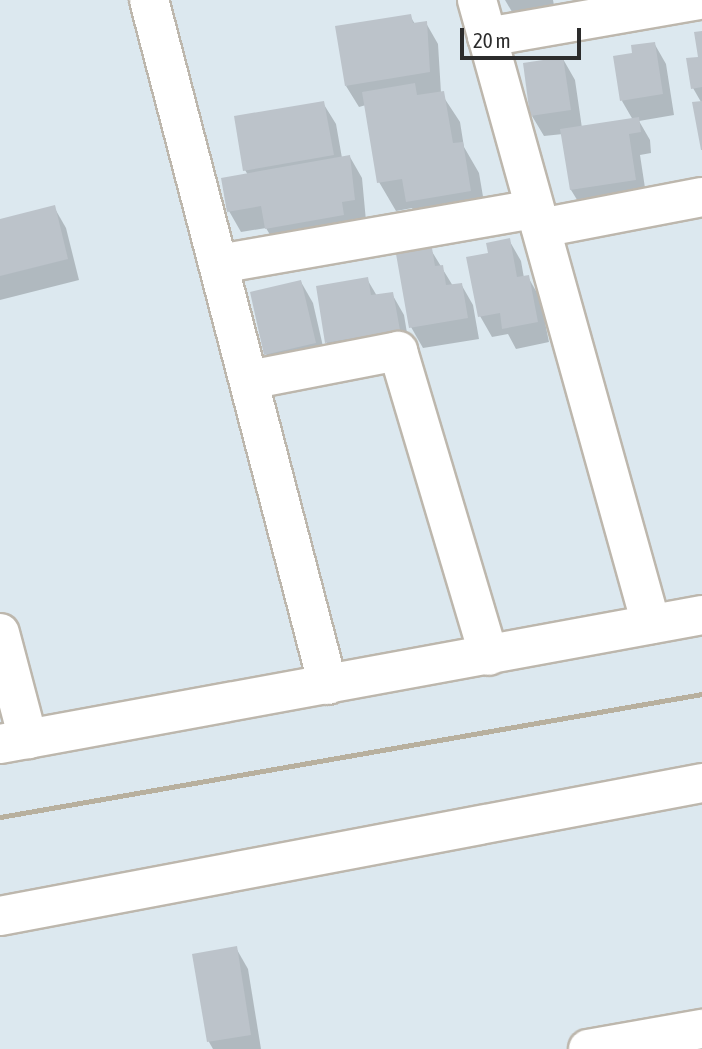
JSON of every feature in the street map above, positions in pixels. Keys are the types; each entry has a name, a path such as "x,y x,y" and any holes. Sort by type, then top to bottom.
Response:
{"street":[{"path":"149,0 328,685"},
{"path":"477,0 651,624"},
{"path":"487,37 698,0"},
{"path":"219,264 702,197"},
{"path":"249,380 398,351 489,656"},
{"path":"0,633 14,741 702,615"},
{"path":"0,916 702,783"},
{"path":"588,1049 702,1029"}],"building":[{"path":"411,14 413,23 427,21 430,72 345,86 335,26"},
{"path":"702,31 702,87 691,89 686,58 698,57 694,32"},
{"path":"655,42 663,94 620,101 613,56 632,53 631,45"},
{"path":"563,57 571,110 530,116 523,63"},
{"path":"415,83 417,95 444,91 453,143 463,142 471,191 406,202 402,179 377,183 362,92"},
{"path":"324,101 334,155 243,171 234,116"},
{"path":"702,101 702,150 701,150 692,102"},
{"path":"639,117 641,132 629,134 636,180 570,190 560,129"},
{"path":"350,155 355,200 342,202 344,215 265,229 261,206 227,212 221,178"},
{"path":"55,205 68,259 0,276 0,219"},
{"path":"510,238 517,277 529,275 538,322 502,329 500,313 478,317 466,257 488,253 486,243"},
{"path":"432,248 435,266 443,265 446,285 462,283 468,318 409,328 396,254"},
{"path":"368,277 371,295 393,292 400,330 325,343 316,286"},
{"path":"301,280 316,343 264,355 250,292"},
{"path":"237,946 251,1035 207,1042 192,954"}],"railway":[{"path":"0,817 702,694"}]}
